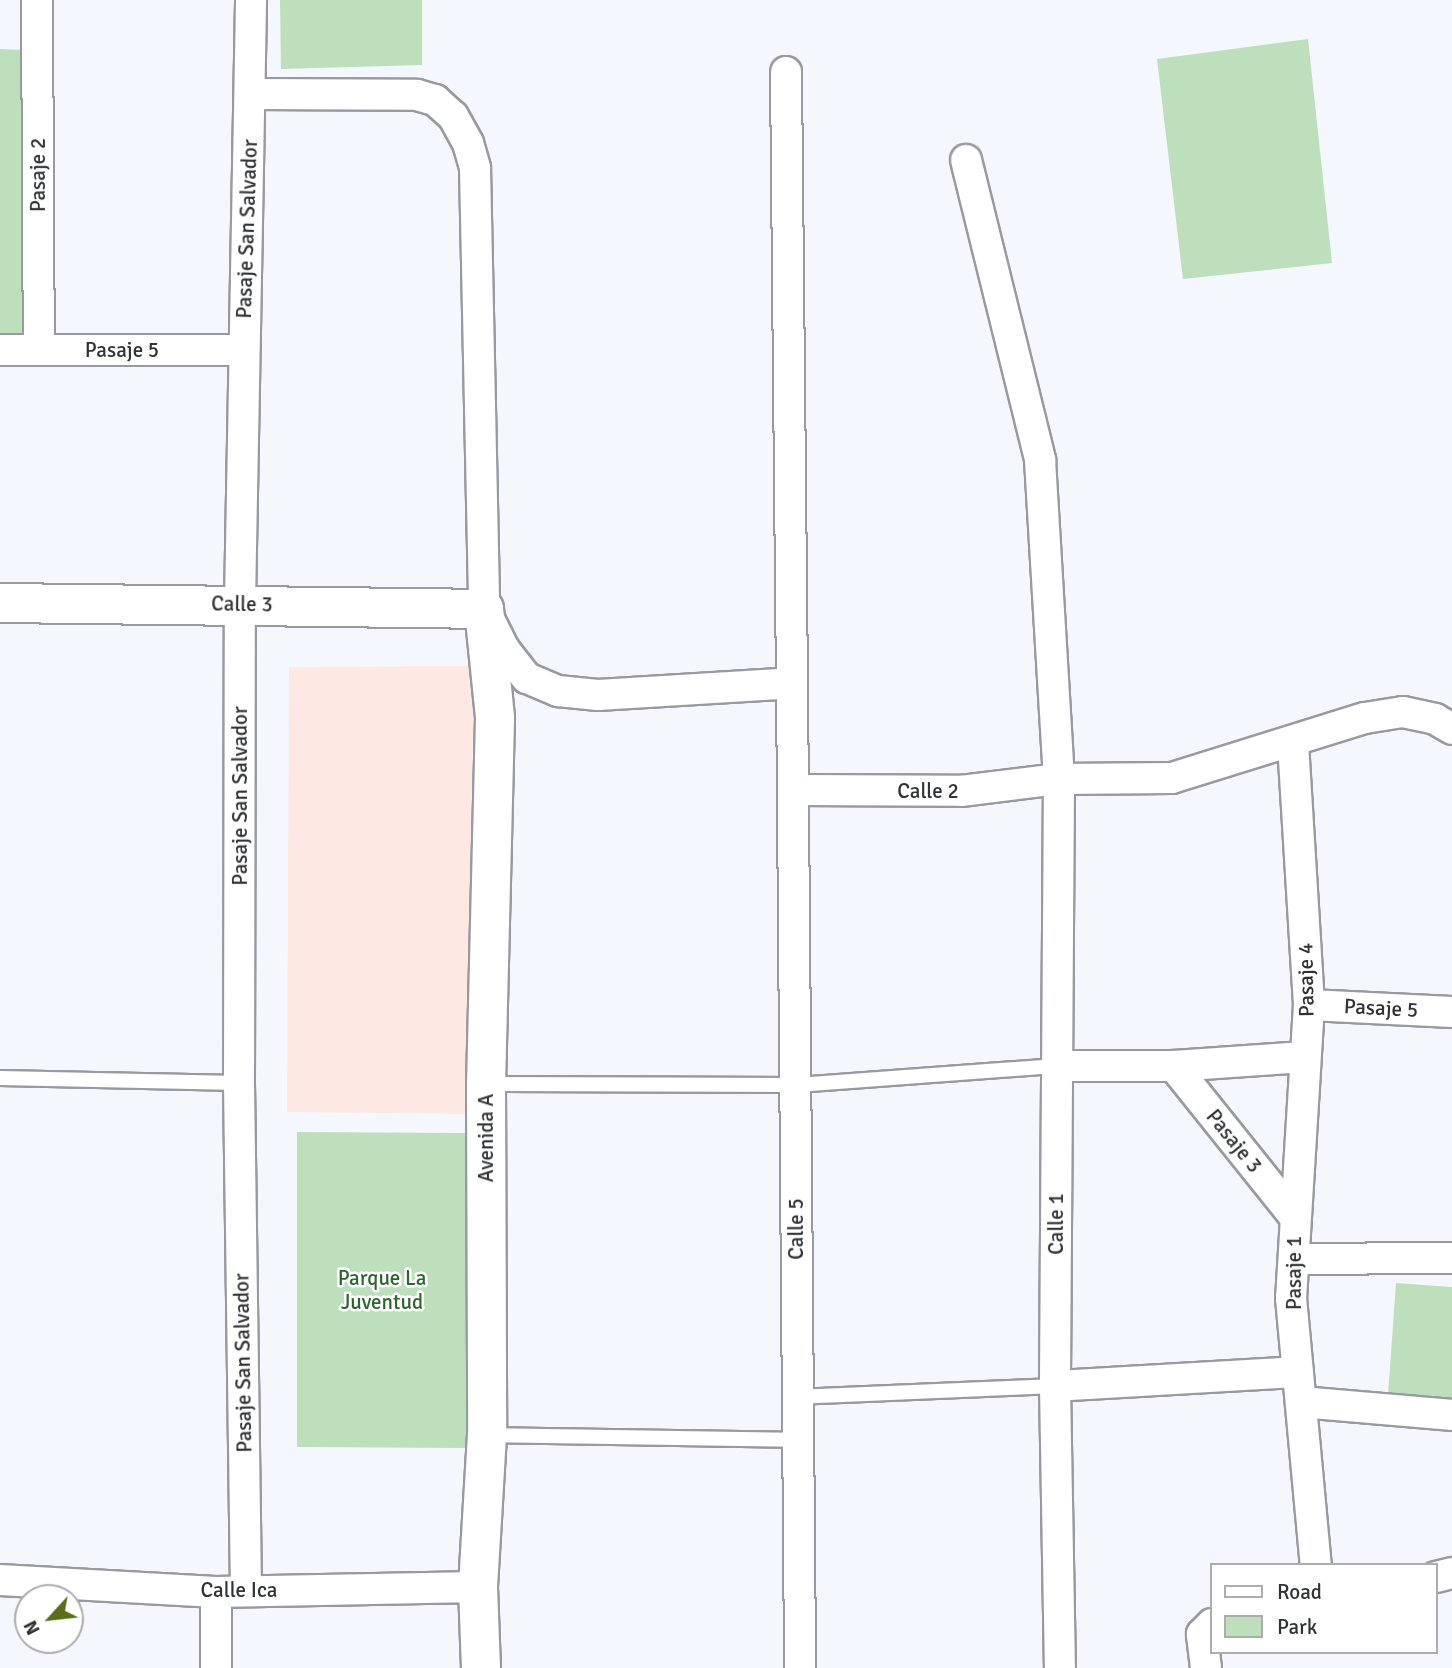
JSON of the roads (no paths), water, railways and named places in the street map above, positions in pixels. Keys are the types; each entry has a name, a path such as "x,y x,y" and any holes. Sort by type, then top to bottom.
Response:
{"main road":[{"name":"Calle 3","path":"0,603 240,603 484,609"},
{"name":"Avenida A","path":"481,1668 478,1587 487,1435 486,1084 495,718 484,609"}],"street":[{"name":"Pasaje 2","path":"37,0 39,349"},
{"name":"Pasaje San Salvador","path":"246,1591 239,1083 240,603 251,0"},
{"name":"Calle 5","path":"786,72 795,790 796,1397 799,1440 800,1668"},
{"path":"251,94 417,95 435,100 453,116 468,143 475,168 484,609 504,649 527,678 558,691 640,694 792,683"},
{"name":"Calle 1","path":"966,160 1040,460 1059,779 1055,1386 1060,1668"},
{"name":"Pasaje 5","path":"0,350 244,350"},
{"name":"Calle 2","path":"795,790 961,791 1059,779 1171,778 1293,743 1364,718 1404,712 1435,719 1452,729"},
{"name":"Pasaje 4","path":"1293,743 1309,1005 1294,1216"},
{"name":"Pasaje 5","path":"1309,1005 1452,1012"},
{"path":"1057,1066 1174,1066 1304,1057"},
{"name":"Pasaje 3","path":"1174,1066 1294,1216"},
{"name":"Pasaje 1","path":"1294,1216 1297,1259 1291,1297 1316,1563"},
{"path":"1297,1259 1452,1258"},
{"path":"1055,1386 1298,1372"},
{"path":"1301,1402 1452,1415"},
{"name":"Calle Ica","path":"0,1580 216,1592 478,1587"},
{"path":"216,1592 216,1668"},
{"path":"1206,1668 1202,1634 1210,1625"}],"lane":[{"path":"486,1084 797,1085 1057,1066"},
{"path":"0,1078 239,1083"},
{"path":"796,1397 1055,1386"},
{"path":"487,1435 799,1440"}],"park label":[{"name":"Parque La Juventud","path":"382,1290"}]}
